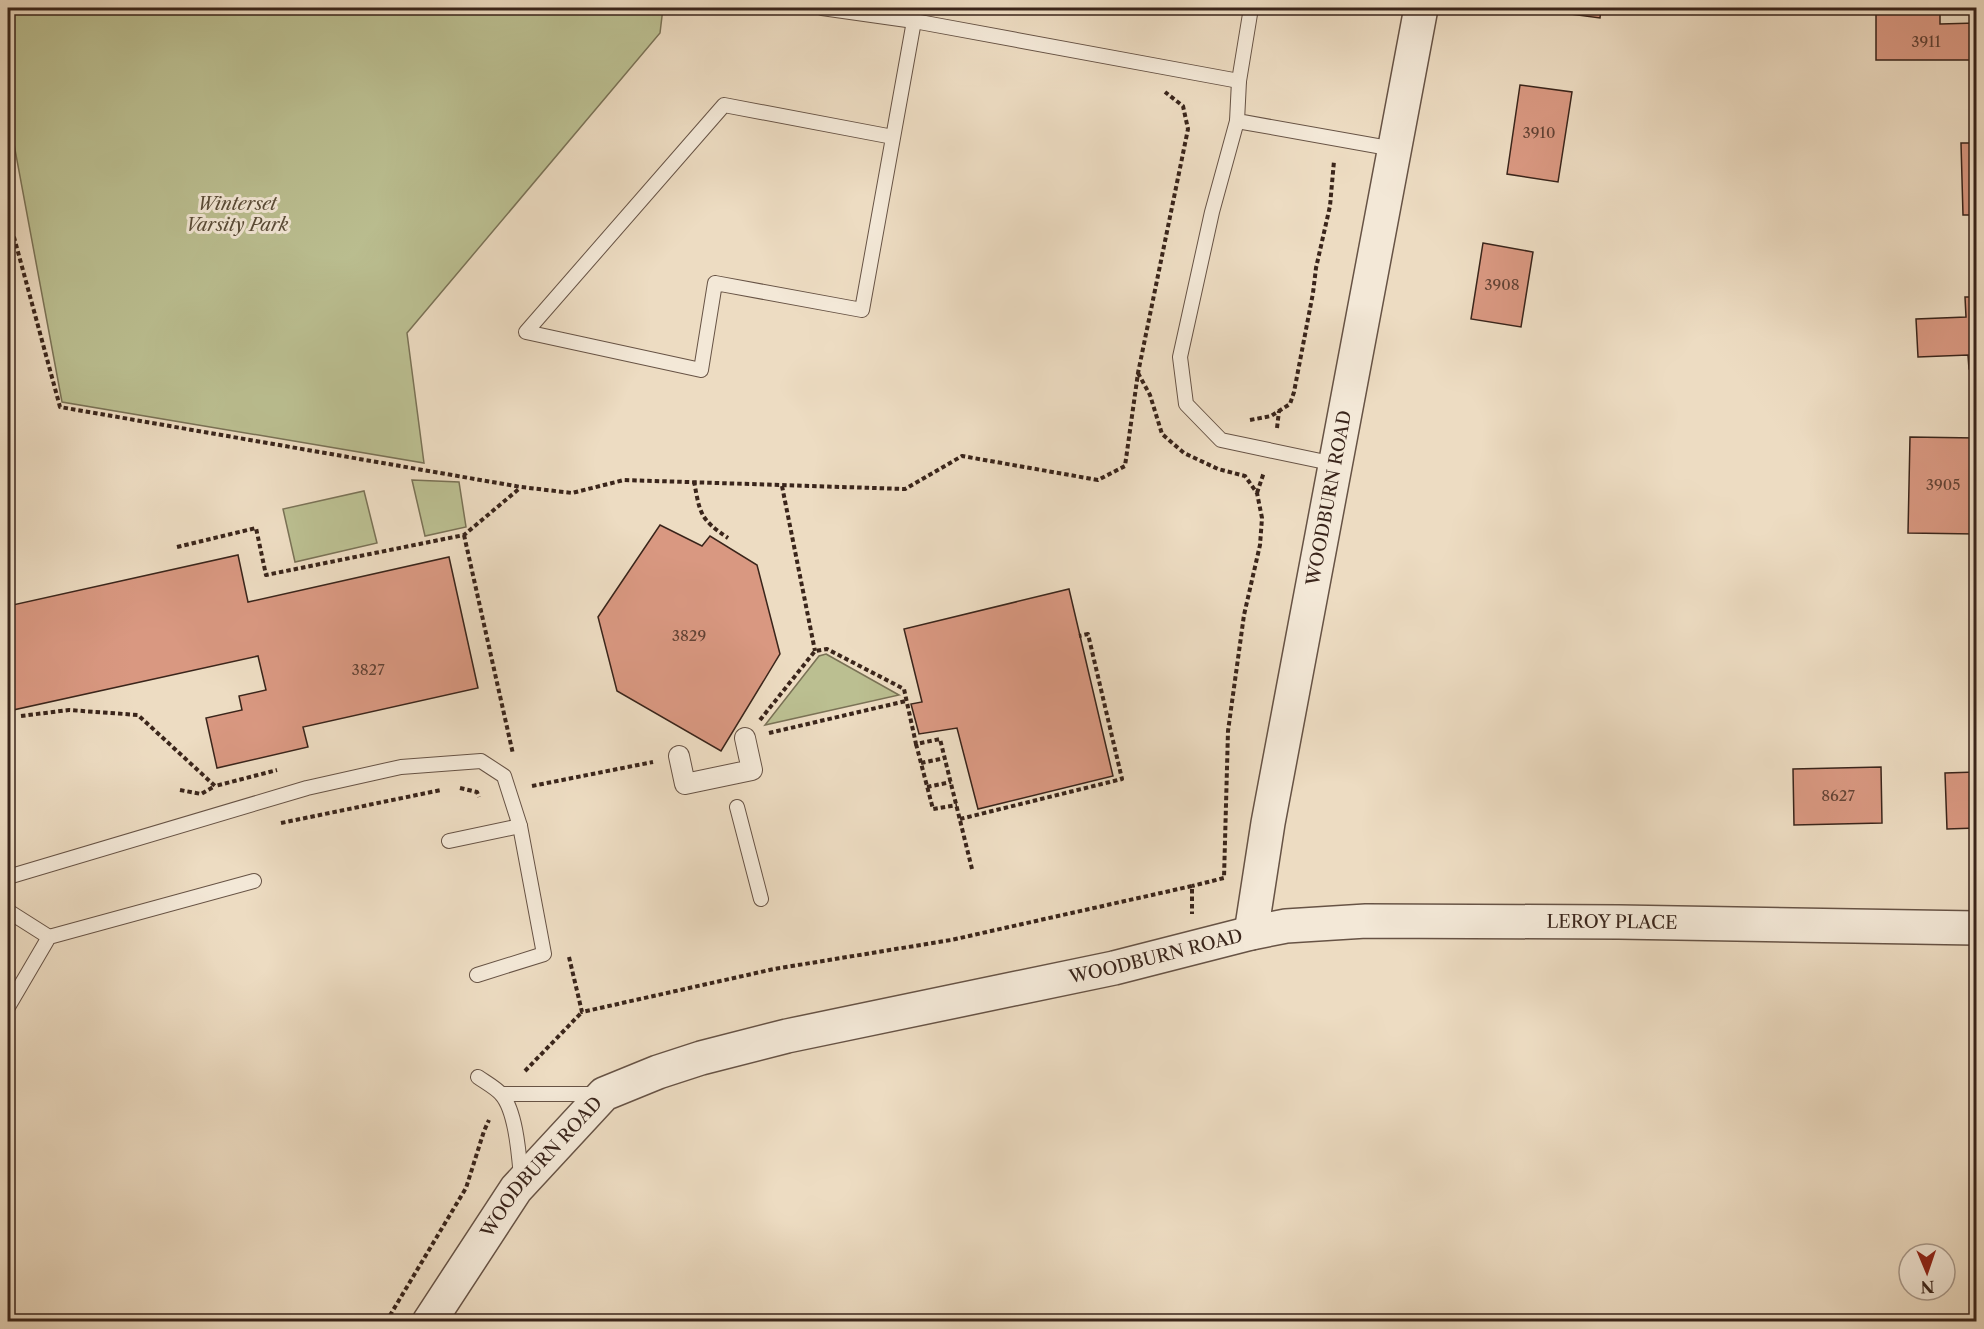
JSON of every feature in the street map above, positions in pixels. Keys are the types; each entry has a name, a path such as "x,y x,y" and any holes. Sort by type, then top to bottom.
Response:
{"street":[{"name":"WOODBURN ROAD","path":"429,1322 521,1184 604,1094 658,1072 701,1058 776,1039 1114,968 1251,933 1271,811 1421,8"},
{"path":"679,756 685,784 752,770 745,738"},
{"name":"LEROY PLACE","path":"1251,933 1286,926 1366,921 1619,922 1977,928"}],"lane":[{"path":"822,8 914,21 1239,81"},
{"path":"1251,8 1239,81 1237,121 1212,212 1180,357 1186,404 1221,440 1336,464"},
{"path":"893,137 724,105 526,332 701,370 715,283 861,310 893,137 914,21"},
{"path":"1237,121 1394,149"},
{"path":"8,877 308,788 401,767 481,761 504,776 520,826 544,954 477,975"},
{"path":"737,807 761,899"},
{"path":"450,841 520,826"},
{"path":"8,1008 49,937 254,881"},
{"path":"8,911 49,937"},
{"path":"478,1077 502,1094 510,1113 518,1144 521,1184"},
{"path":"502,1094 604,1094"}],"path":[{"path":"8,214 60,407 520,488 572,493 624,480 905,489 962,456 1098,480 1125,466 1138,373 1188,129 1183,106 1163,90"},
{"path":"1243,419 1252,420 1271,416 1290,404 1294,392 1329,206 1336,139"},
{"path":"386,1322 466,1188 484,1131 502,1094 582,1012 774,969 951,940 1224,878 1228,731 1244,615 1260,545 1263,518 1257,493 1245,476 1218,469 1184,453 1162,434 1150,395 1138,373"},
{"path":"694,481 699,507 708,524 728,538"},
{"path":"782,486 815,651"},
{"path":"177,547 256,528 266,575 464,535 520,488"},
{"path":"464,535 514,757"},
{"path":"960,819 1122,779 1088,634 1080,636"},
{"path":"745,738 815,651 827,649 903,689 913,720 916,744 933,809 957,805"},
{"path":"745,738 906,701"},
{"path":"21,716 69,710 138,715 215,786"},
{"path":"916,744 940,739 972,869"},
{"path":"526,777 532,787 679,756"},
{"path":"921,763 945,758"},
{"path":"180,790 201,794 215,786 279,769"},
{"path":"927,787 951,782"},
{"path":"455,787 477,792 479,798"},
{"path":"314,815 443,789"},
{"path":"1192,886 1192,916"},
{"path":"567,949 582,1012"}],"green space":[{"name":"Winterset Varsity Park","path":"8,8 663,8 660,33 407,333 424,463 62,402 8,112"},
{"path":"412,480 459,482 466,527 425,536"},
{"path":"364,491 377,543 295,562 283,509"},
{"path":"826,654 899,695 765,725 819,656"}],"building":[{"path":"1548,8 1601,8 1600,18 1548,11"},
{"path":"1876,8 1940,8 1940,24 1976,23 1976,60 1876,60"},
{"path":"1520,85 1572,92 1558,182 1507,174"},
{"path":"1961,143 1976,143 1976,215 1963,215"},
{"path":"1483,243 1533,252 1521,327 1471,319"},
{"path":"1965,297 1976,297 1976,368 1969,369 1968,355 1918,357 1916,319 1966,317"},
{"path":"1910,437 1976,438 1976,534 1908,533"},
{"path":"660,525 702,546 710,536 757,565 780,654 721,751 617,691 598,617"},
{"path":"238,555 248,602 449,557 478,688 303,727 308,747 217,768 206,718 242,710 239,696 266,690 258,656 13,710 8,683 8,606"},
{"path":"1069,589 1113,776 978,809 957,728 919,734 911,704 922,702 904,629"},
{"path":"1881,767 1882,823 1794,825 1793,769"},
{"path":"1976,772 1976,828 1947,829 1945,773"}]}
